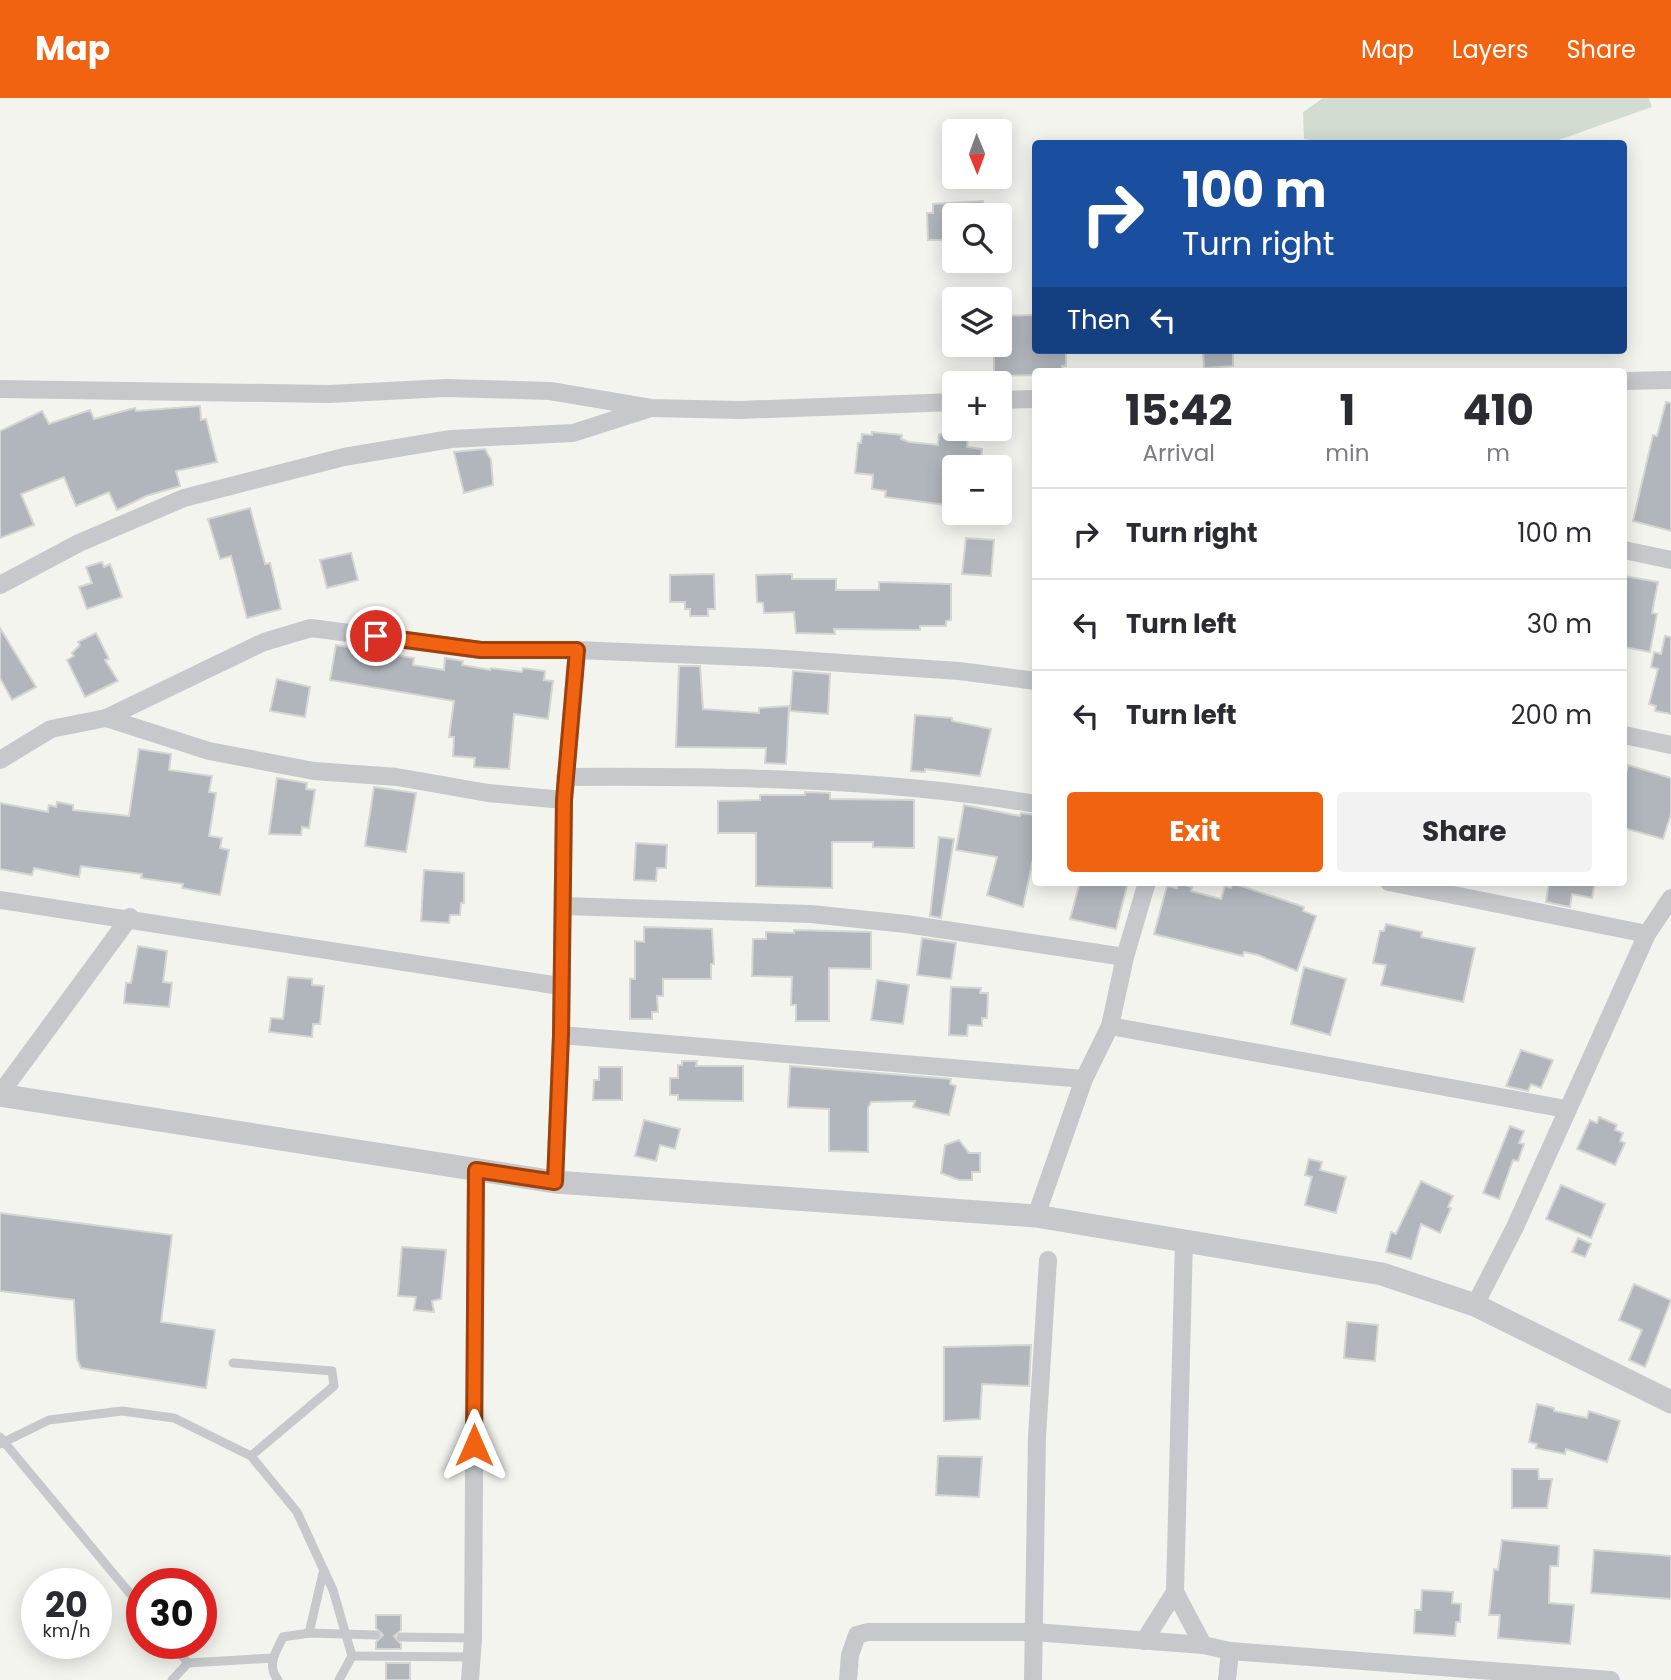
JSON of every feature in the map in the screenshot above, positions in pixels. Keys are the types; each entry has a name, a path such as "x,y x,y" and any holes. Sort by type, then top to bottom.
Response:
{"street":[{"path":"1627,381 1671,380"},
{"path":"0,389 329,394 472,389 550,391 651,408 740,410 942,402"},
{"path":"1012,399 1032,398"},
{"path":"0,585 79,544 184,498 344,457 451,439 573,433 651,408"},
{"path":"1627,551 1671,560"},
{"path":"0,760 51,729 106,718 264,642 311,628 481,650 577,650 865,664 1032,681"},
{"path":"555,1182 561,1035 564,800 577,650"},
{"path":"106,718 209,751 288,766 397,777 488,793 564,800"},
{"path":"1627,736 1671,745"},
{"path":"565,777 691,776 949,789 1032,803"},
{"path":"1036,1216 1084,1079 1110,1026 1125,957 1146,886"},
{"path":"1409,886 1647,934"},
{"path":"1475,1305 1516,1227 1566,1109 1647,934 1671,898"},
{"path":"0,900 130,917 560,986"},
{"path":"564,906 711,909 824,916 906,924 1125,957"},
{"path":"130,917 0,1095 555,1182 1036,1216 1382,1274 1475,1305 1671,1402"},
{"path":"1110,1026 1566,1109"},
{"path":"561,1035 1084,1079"},
{"path":"470,1680 473,1638 476,1170"},
{"path":"1184,1240 1175,1592 1203,1645"},
{"path":"1033,1680 1037,1437 1048,1261"},
{"path":"1144,1641 1175,1592"},
{"path":"848,1680 850,1656 857,1636 867,1632 1034,1632 1203,1645 1230,1651 1494,1675 1611,1680"},
{"path":"1227,1680 1230,1651"}],"lane":[{"path":"233,1363 332,1371 334,1386 251,1456"},
{"path":"126,1589 1,1441 49,1420 122,1411 174,1418 251,1456 297,1511 333,1590 345,1635 351,1643 352,1656 339,1680"},
{"path":"309,1633 323,1573"},
{"path":"278,1680 272,1673 273,1658 284,1637 309,1633 376,1635"},
{"path":"401,1637 473,1638"},
{"path":"352,1656 471,1657"},
{"path":"172,1680 188,1663 273,1658"},
{"path":"185,1659 188,1663"}],"shaded area":[{"path":"1323,98 1649,98 1652,107 1558,140 1310,140 1304,139 1303,112"}],"building":[{"path":"983,201 983,203 950,203"},
{"path":"942,203 942,240 928,240 927,213 933,213 933,204"},
{"path":"1032,315 1032,354 1066,354 1066,366 1032,368 1032,375 1012,376 1012,371 994,371 994,357 1012,357 1012,316"},
{"path":"1203,354 1233,354 1233,366 1204,368"},
{"path":"1666,402 1671,403 1671,531 1633,521 1653,435 1657,436"},
{"path":"200,406 201,420 206,419 217,462 176,471 180,486 146,496 117,510 109,492 76,506 64,477 21,494 34,525 0,538 0,431 42,411 49,424 90,410 94,419 135,408 136,411"},
{"path":"872,432 902,435 901,439 909,442 938,445 939,434 942,434 942,441 968,441 967,447 982,449 981,455 942,455 942,504 885,497 886,491 872,489 873,475 855,473 858,443 861,443 862,434 872,435"},
{"path":"485,449 491,460 493,485 464,493 454,452"},
{"path":"250,508 265,564 270,563 281,609 247,618 231,556 220,559 208,519"},
{"path":"966,538 994,540 991,576 962,574"},
{"path":"351,553 358,580 327,588 320,560"},
{"path":"102,562 104,567 110,564 122,597 87,609 79,587 92,583 86,567"},
{"path":"714,574 715,609 708,609 708,616 690,616 690,609 685,609 685,602 670,602 670,575"},
{"path":"792,574 792,579 836,579 836,590 879,590 879,582 951,584 951,620 946,621 946,626 920,626 920,630 834,629 835,634 796,633 794,612 764,613 763,603 757,602 756,575"},
{"path":"1627,577 1658,582 1652,613 1657,614 1650,652 1627,648"},
{"path":"0,628 36,687 12,700 0,678"},
{"path":"96,633 109,659 105,660 118,681 85,697 67,660 74,656 72,653 80,645 78,642"},
{"path":"1665,636 1671,637 1671,714 1655,711 1656,706 1649,704 1658,669 1651,667 1654,652 1661,654"},
{"path":"336,645 414,658 413,665 444,670 445,658 463,661 462,665 490,670 522,672 523,668 545,671 544,680 553,681 548,719 514,714 509,769 474,767 475,758 453,756 454,737 449,737 454,701 330,680"},
{"path":"679,666 700,666 703,709 759,713 759,708 789,706 786,764 765,763 766,748 676,747"},
{"path":"793,671 830,674 828,714 790,711"},
{"path":"277,679 310,687 305,717 270,711"},
{"path":"915,715 952,718 952,721 991,729 980,776 925,769 925,772 911,771"},
{"path":"139,749 171,754 169,770 212,776 209,792 216,793 209,836 222,838 220,848 229,850 220,895 182,888 183,884 141,878 142,874 81,866 79,877 34,868 32,875 0,869 0,803 48,812 49,805 56,807 57,802 73,805 73,810 129,816"},
{"path":"1628,765 1671,778 1671,814 1663,839 1627,829"},
{"path":"277,778 307,783 306,789 315,790 309,828 302,827 301,835 269,834"},
{"path":"374,787 416,793 406,852 365,846"},
{"path":"805,792 830,793 830,799 914,800 914,848 873,847 873,842 832,842 832,888 756,886 756,833 718,833 718,801 760,800 760,795 805,795"},
{"path":"964,805 1020,816 1021,813 1032,814 1032,864 1023,907 987,895 997,857 956,850"},
{"path":"939,837 954,839 941,918 930,916"},
{"path":"636,843 667,845 666,868 657,868 656,881 634,880"},
{"path":"424,870 464,873 464,903 461,903 460,915 450,915 449,923 421,921"},
{"path":"1079,886 1127,886 1116,929 1070,919"},
{"path":"1167,886 1188,886 1192,887 1191,891 1221,899 1225,886 1241,886 1304,907 1303,911 1316,916 1297,971 1258,955 1244,952 1243,956 1154,934"},
{"path":"1548,886 1594,886 1592,898 1572,894 1570,907 1546,902"},
{"path":"1386,924 1422,932 1421,937 1475,948 1463,1002 1381,985 1386,965 1373,963 1380,931 1384,931"},
{"path":"644,927 712,929 714,964 711,964 711,979 663,979 663,996 657,996 658,1012 652,1012 652,1019 630,1019 630,979 635,979 635,941 644,942"},
{"path":"794,930 871,932 871,969 829,968 829,1021 796,1021 796,1005 791,1005 792,977 752,976 753,939 766,939 766,932 794,933"},
{"path":"922,938 956,943 951,979 917,975"},
{"path":"138,946 167,951 163,982 172,983 169,1007 124,1003 126,983 131,983"},
{"path":"1304,967 1346,979 1330,1035 1291,1024"},
{"path":"288,977 312,979 312,985 324,986 320,1024 313,1024 312,1037 269,1032 271,1018 283,1019"},
{"path":"877,980 909,985 903,1024 871,1020"},
{"path":"951,987 981,988 980,993 988,993 987,1018 982,1018 982,1026 968,1025 967,1036 949,1035"},
{"path":"1521,1050 1553,1060 1541,1088 1531,1084 1528,1091 1506,1086"},
{"path":"682,1061 697,1061 696,1066 743,1066 743,1101 678,1100 678,1095 670,1095 670,1078 678,1078 678,1065 682,1065"},
{"path":"790,1066 951,1079 950,1084 956,1086 949,1115 913,1107 915,1101 871,1102 868,1108 868,1152 829,1151 829,1109 788,1107"},
{"path":"599,1067 622,1067 622,1100 593,1100 594,1080 599,1080"},
{"path":"1599,1117 1617,1125 1615,1130 1623,1133 1620,1141 1625,1143 1615,1165 1577,1149 1590,1120 1597,1123"},
{"path":"644,1120 680,1129 675,1149 660,1145 656,1161 635,1156"},
{"path":"1510,1126 1524,1131 1519,1143 1524,1144 1518,1161 1513,1160 1499,1199 1483,1193"},
{"path":"959,1140 969,1153 980,1153 980,1172 972,1172 972,1180 959,1180 941,1173 945,1145"},
{"path":"1309,1159 1322,1162 1320,1170 1346,1177 1336,1213 1305,1205 1312,1177 1305,1175"},
{"path":"1421,1181 1453,1196 1440,1233 1421,1224 1411,1259 1386,1252 1391,1232 1396,1234"},
{"path":"1561,1185 1605,1204 1591,1238 1546,1219"},
{"path":"0,1213 172,1235 161,1322 215,1330 206,1388 81,1368 77,1359 74,1300 0,1291"},
{"path":"1578,1238 1591,1244 1585,1257 1572,1252"},
{"path":"402,1247 446,1250 441,1299 432,1301 434,1312 414,1310 416,1297 398,1296"},
{"path":"1634,1284 1671,1300 1645,1367 1629,1360 1642,1330 1619,1320"},
{"path":"1347,1322 1378,1325 1375,1361 1344,1358"},
{"path":"1031,1345 1029,1386 982,1384 980,1419 944,1421 944,1347"},
{"path":"1537,1404 1554,1408 1554,1411 1587,1418 1589,1411 1620,1421 1607,1462 1566,1449 1565,1454 1536,1448 1537,1444 1529,1442"},
{"path":"938,1456 982,1457 979,1497 936,1495"},
{"path":"1512,1469 1538,1469 1539,1479 1552,1479 1547,1508 1512,1508"},
{"path":"1502,1540 1559,1546 1558,1566 1550,1566 1549,1603 1574,1605 1570,1644 1498,1638 1500,1615 1489,1615 1494,1569 1498,1570"},
{"path":"1594,1550 1671,1556 1671,1599 1591,1593"},
{"path":"1422,1590 1453,1592 1452,1603 1461,1604 1460,1622 1456,1622 1455,1636 1414,1633 1415,1610 1421,1610"},
{"path":"376,1615 401,1615 401,1630 394,1636 401,1644 401,1649 376,1649 376,1642 383,1635 376,1628"},
{"path":"386,1663 410,1663 410,1680 386,1680"}],"route":[{"path":"376,636 481,650 577,650 564,800 561,1035 555,1182 476,1170 474,1445"}]}
